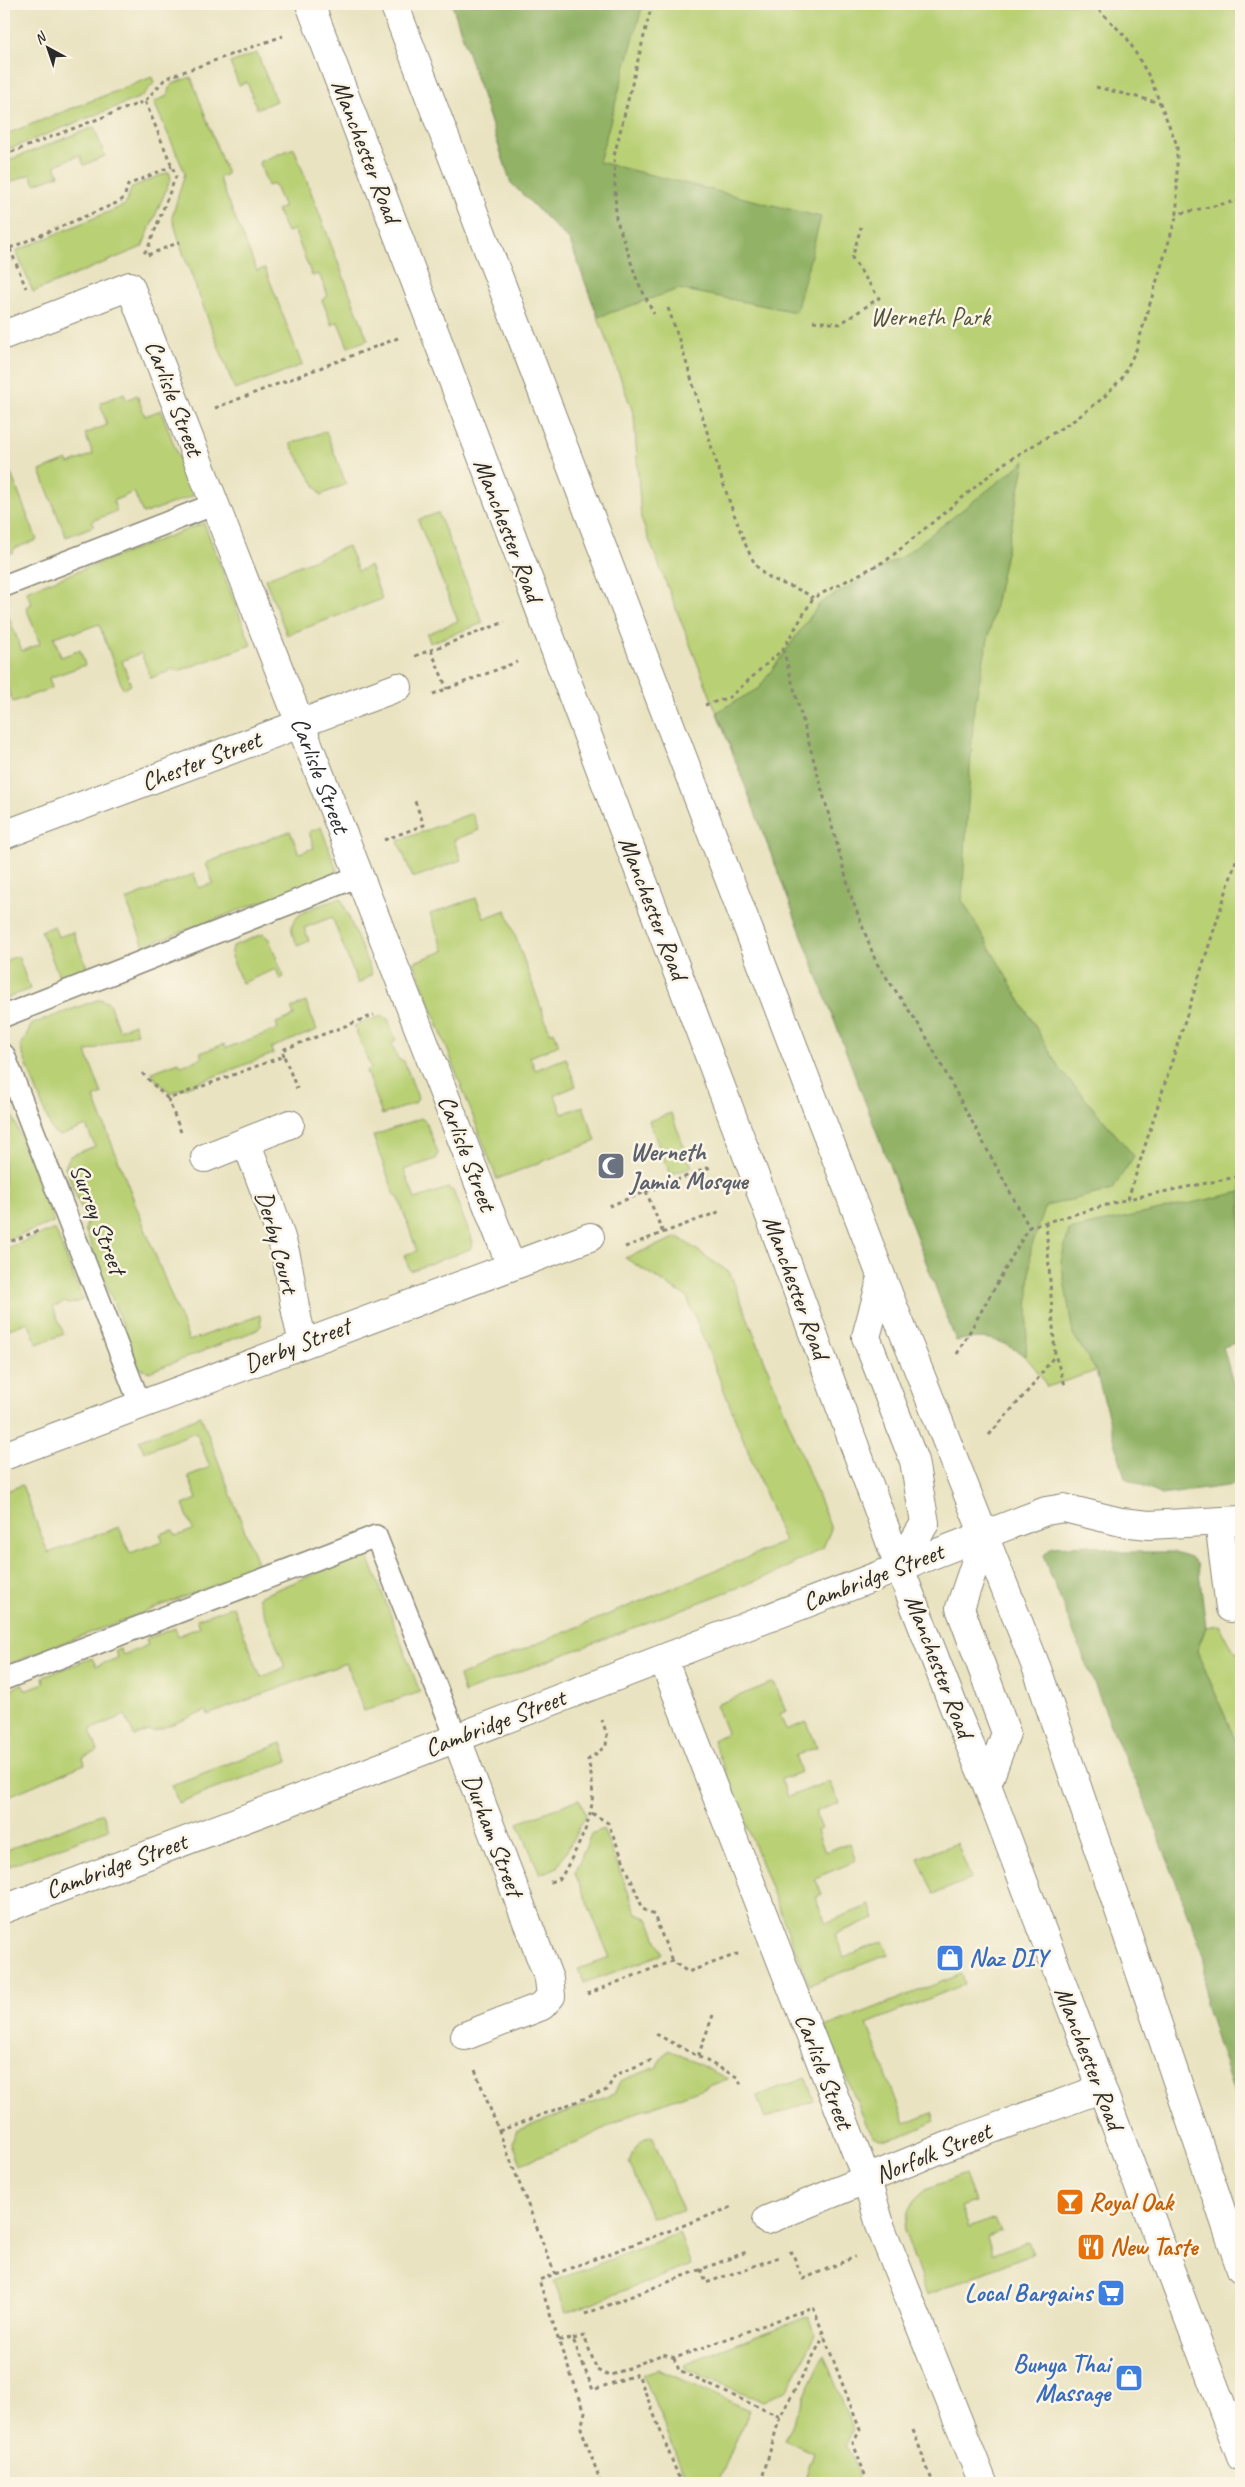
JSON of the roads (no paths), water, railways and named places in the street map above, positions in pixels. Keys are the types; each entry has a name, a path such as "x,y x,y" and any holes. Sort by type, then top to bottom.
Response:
{"main road":[{"path":"394,4 427,97 661,696 882,1278 1037,1668 1238,2252"},
{"name":"Manchester Road","path":"314,13 538,609 746,1154 948,1694 987,1785 1241,2457"},
{"name":"Carlisle Street","path":"4,335 130,286 511,1266"},
{"name":"Chester Street","path":"4,836 398,687"},
{"path":"205,1158 290,1124"},
{"name":"Derby Court","path":"246,1142 271,1206 286,1254 296,1321 304,1342"},
{"name":"Derby Street","path":"4,1456 304,1342 590,1237"},
{"path":"882,1278 866,1338 914,1461 925,1523 900,1566"},
{"name":"Cambridge Street","path":"4,1909 663,1659 1046,1511 1064,1508 1122,1522 1149,1526 1230,1521"},
{"path":"1230,1521 1230,1608"},
{"path":"985,1534 960,1608 1006,1733 987,1785"},
{"name":"Carlisle Street","path":"663,1659 867,2180 881,2228 982,2483"},
{"name":"Durham Street","path":"456,1737 549,1980 551,1996 542,2006 464,2036"},
{"name":"Norfolk Street","path":"768,2220 965,2139 1100,2088"}],"lane":[{"path":"4,586 215,504"},
{"path":"4,1016 359,876"},
{"name":"Surrey Street","path":"4,1055 140,1404"},
{"name":"Durham Street","path":"4,1680 376,1536 456,1737"}],"place":[{"name":"Werneth Jamia Mosque","path":"611,1166"},
{"name":"Naz DIY","path":"950,1958"},
{"name":"Royal Oak","path":"1070,2202"},
{"name":"New Taste","path":"1091,2247"},
{"name":"Local Bargains","path":"1111,2293"},
{"name":"Bunya Thai Massage","path":"1129,2378"}],"park label":[{"name":"Werneth Park","path":"930,317"}]}
